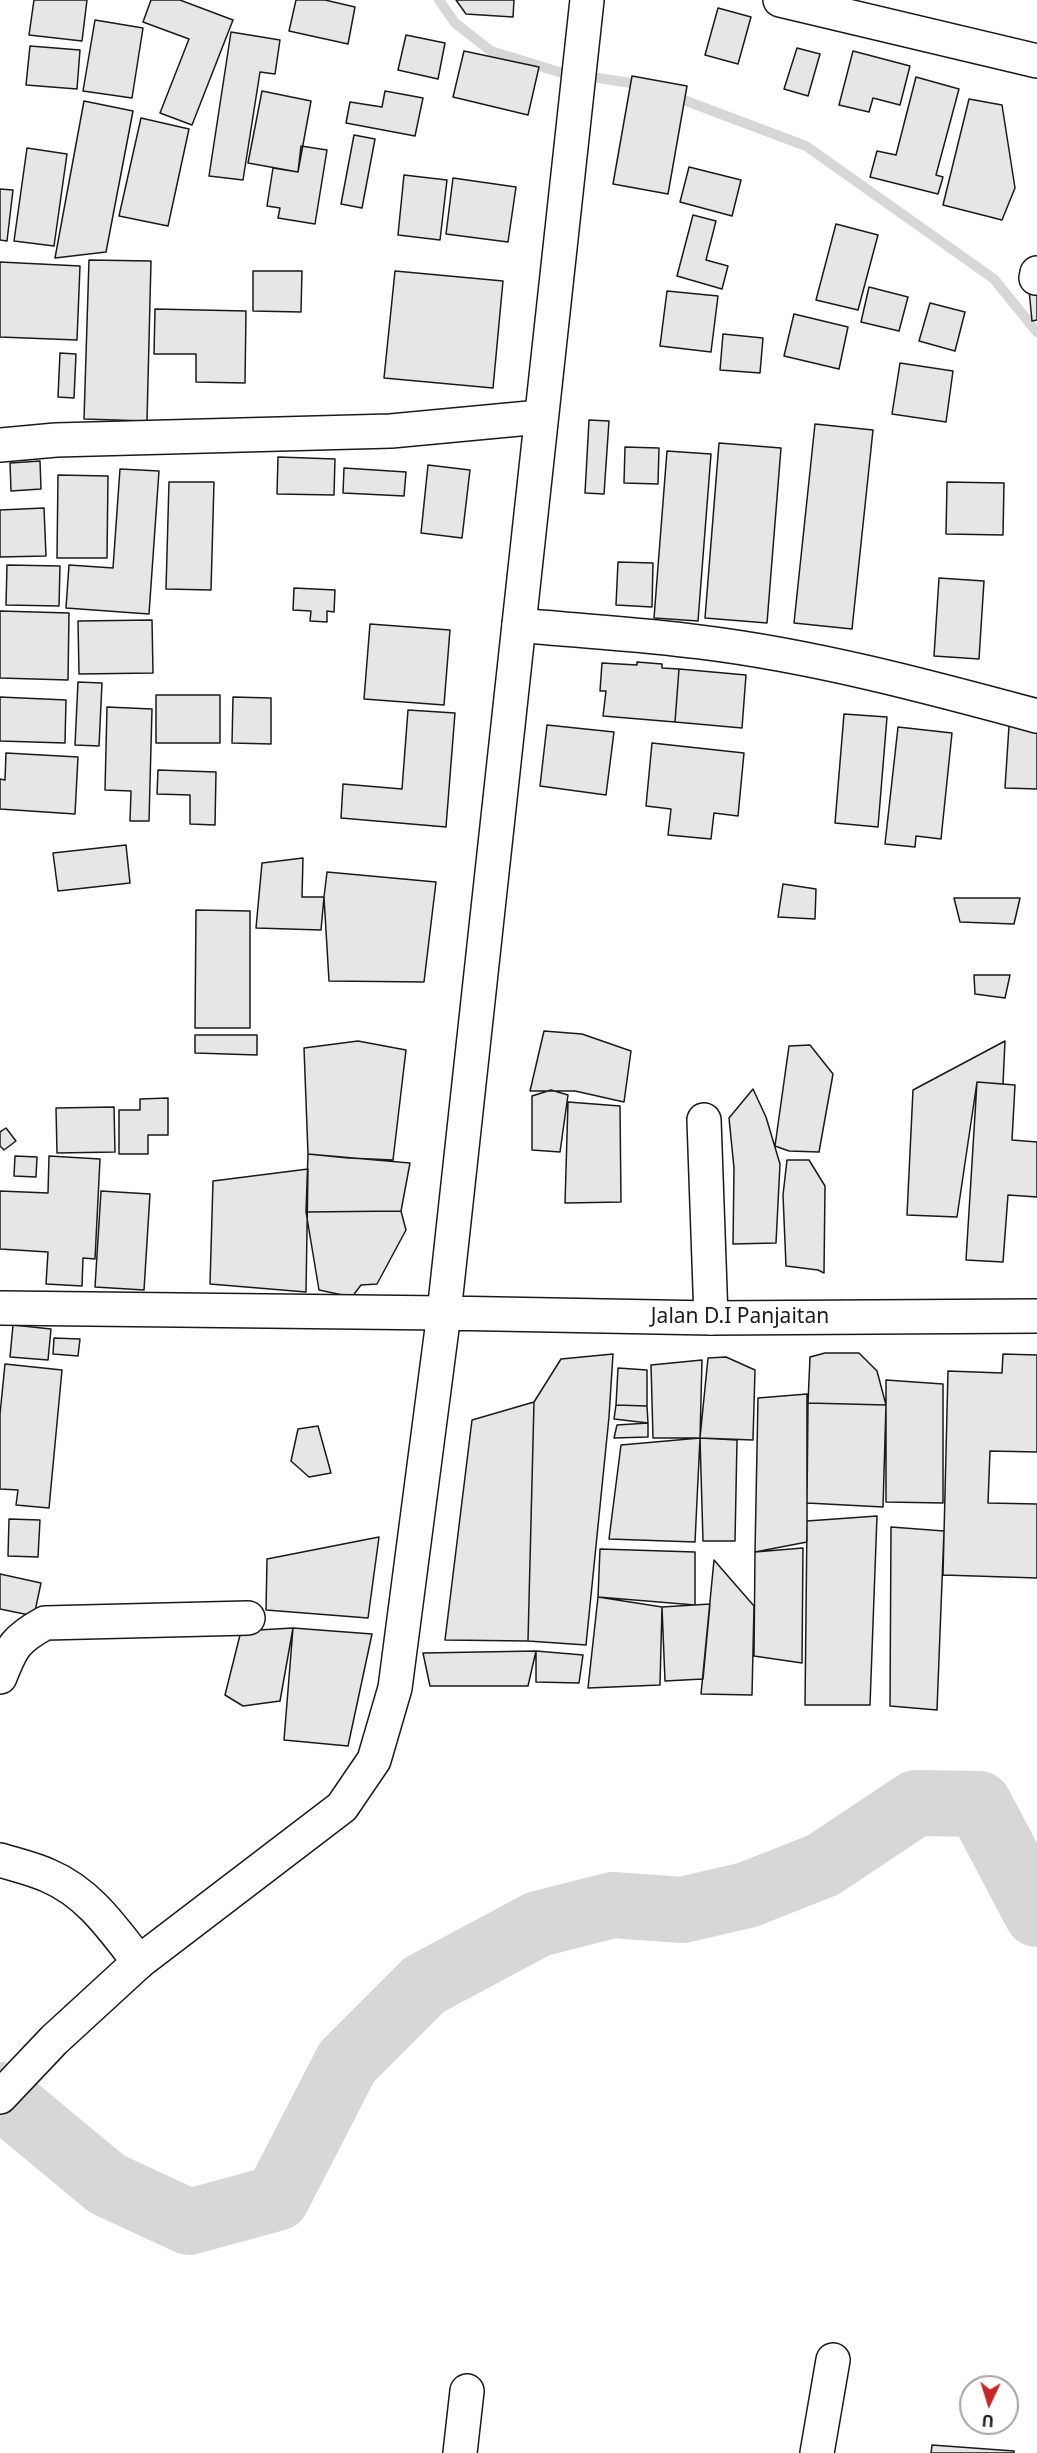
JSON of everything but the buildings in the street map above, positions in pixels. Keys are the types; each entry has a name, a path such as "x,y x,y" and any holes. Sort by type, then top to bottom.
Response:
{"street":[{"path":"0,2097 54,2040 139,1962 342,1807 374,1760 395,1688 444,1313 587,0"},
{"path":"780,0 1037,59"},
{"path":"0,445 56,440 391,431 540,417"},
{"path":"519,625 700,642 799,658 853,669 1037,716"},
{"path":"704,1120 711,1317"},
{"name":"Jalan D.I Panjaitan","path":"0,1308 711,1317 1037,1316"},
{"path":"0,1677 9,1652 23,1635 45,1623 248,1618"},
{"path":"0,1860 48,1875 76,1890 96,1908 139,1962"},
{"path":"817,2453 832,2360"},
{"path":"460,2453 467,2391"}],"waterway":[{"path":"439,0 455,23 491,51 559,72 644,85"},
{"path":"673,96 806,146 994,279 1037,332"},
{"path":"0,2095 107,2184 189,2222 277,2198 347,2062 424,1985 538,1924 613,1905 682,1910 747,1895 823,1865 916,1803 979,1804 1037,1914"}]}
